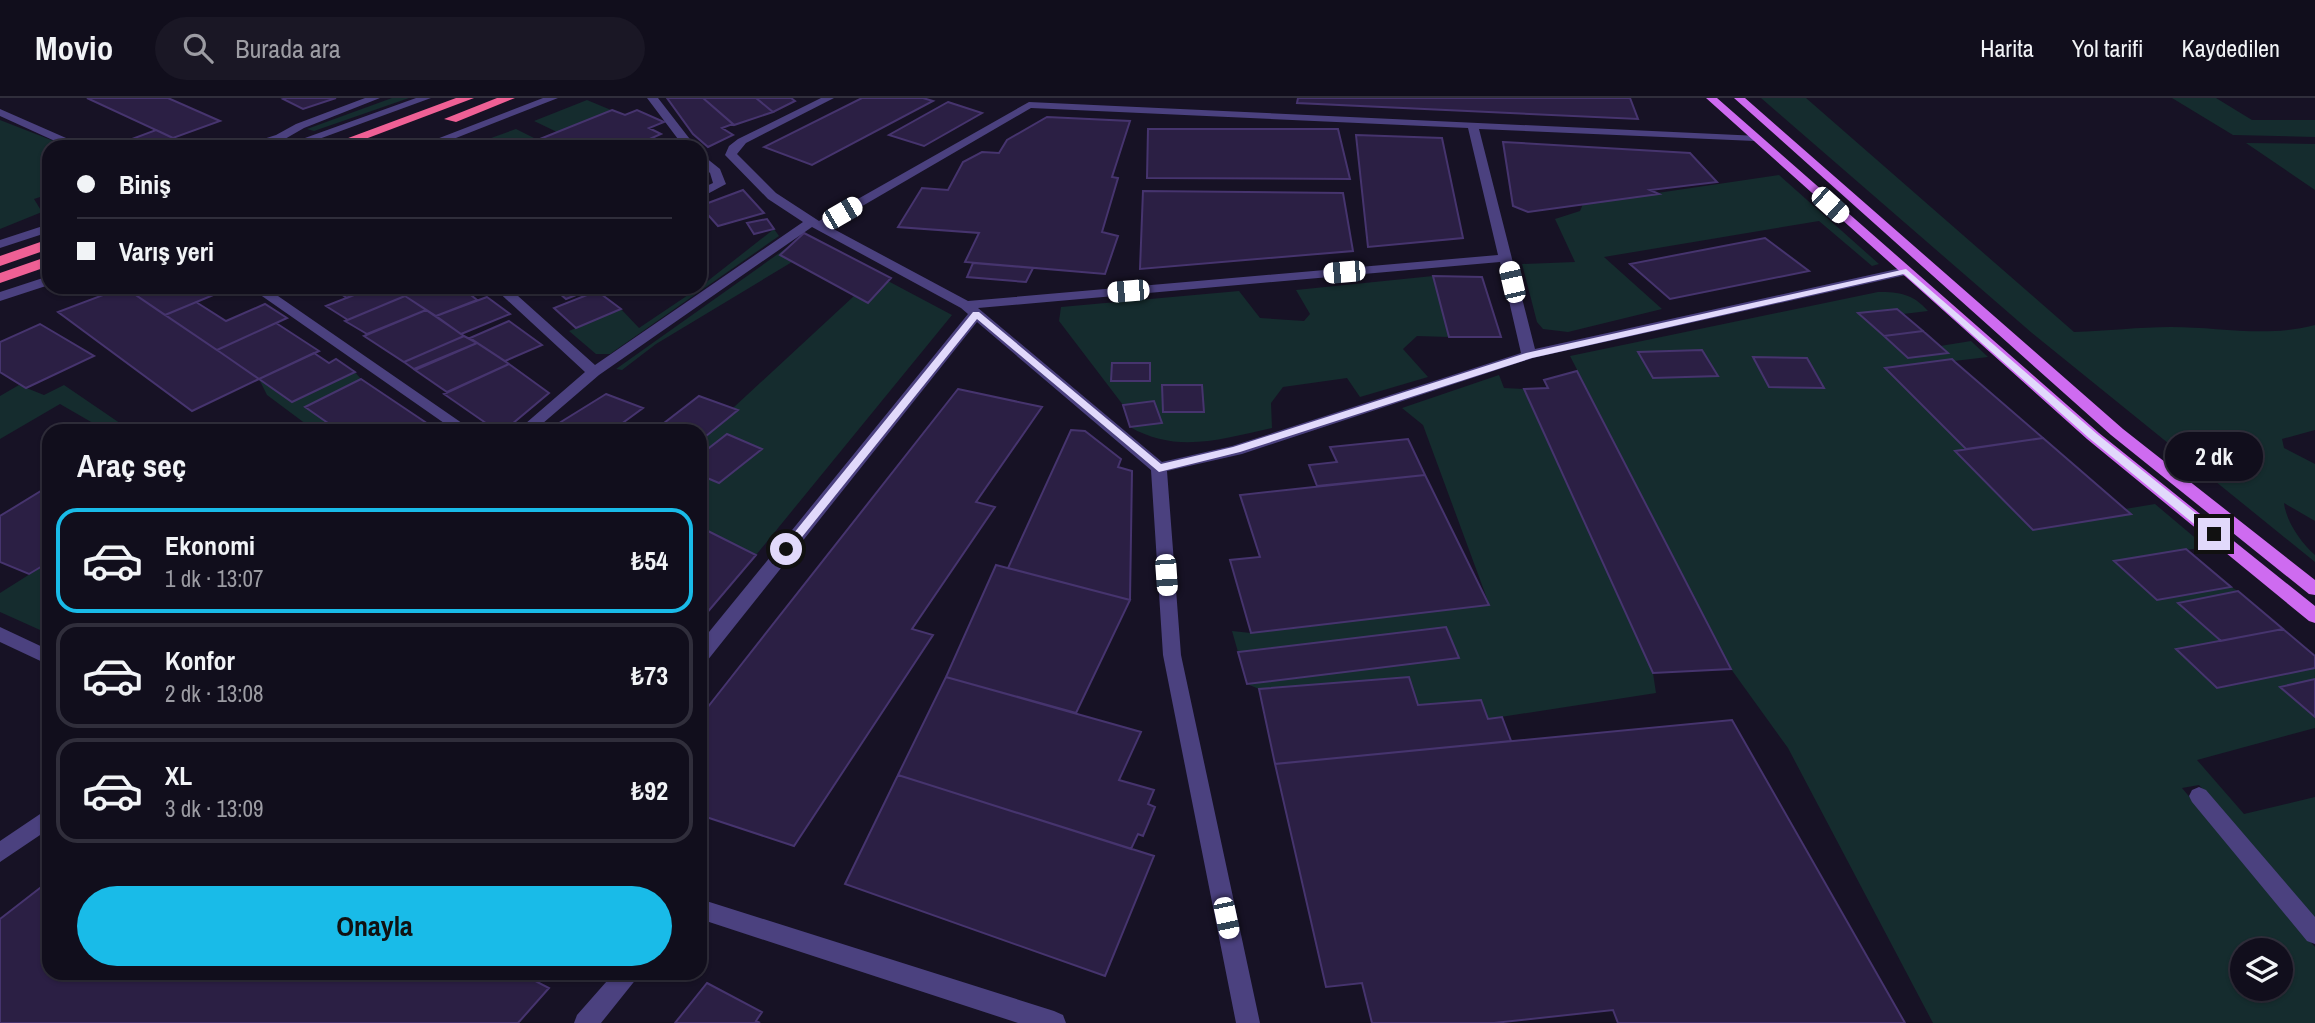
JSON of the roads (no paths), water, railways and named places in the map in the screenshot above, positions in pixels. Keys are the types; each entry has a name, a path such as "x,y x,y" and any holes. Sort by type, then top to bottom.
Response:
{"highway":[{"path":"351,140 468,98"},
{"path":"392,140 509,98"},
{"path":"0,261 42,246"},
{"path":"0,278 42,263"}],"main road":[{"path":"1711,98 2093,436 2315,615"},
{"path":"1739,98 2117,432 2315,589"}],"street":[{"path":"267,140 375,98"},
{"path":"306,140 426,98"},
{"path":"441,140 553,98"},
{"path":"652,98 685,140"},
{"path":"829,98 742,141 733,148 731,155 772,196 815,224 971,310 1159,468 1172,655 1248,1023"},
{"path":"533,424 594,372 815,224 1042,98"},
{"path":"1029,105 1755,138"},
{"path":"0,112 62,140"},
{"path":"1473,126 1529,355"},
{"path":"276,140 287,134"},
{"path":"707,164 716,172 720,184 707,190"},
{"path":"0,244 42,230"},
{"path":"707,647 971,310 1506,258"},
{"path":"1159,468 1236,450 1529,355 1906,271"},
{"path":"0,298 42,283"},
{"path":"266,294 455,424"},
{"path":"508,294 594,372"},
{"path":"0,634 42,655"},
{"path":"2199,796 2315,934"},
{"path":"0,853 42,822"},
{"path":"707,911 1054,1023"},
{"path":"586,1023 623,980"}]}
